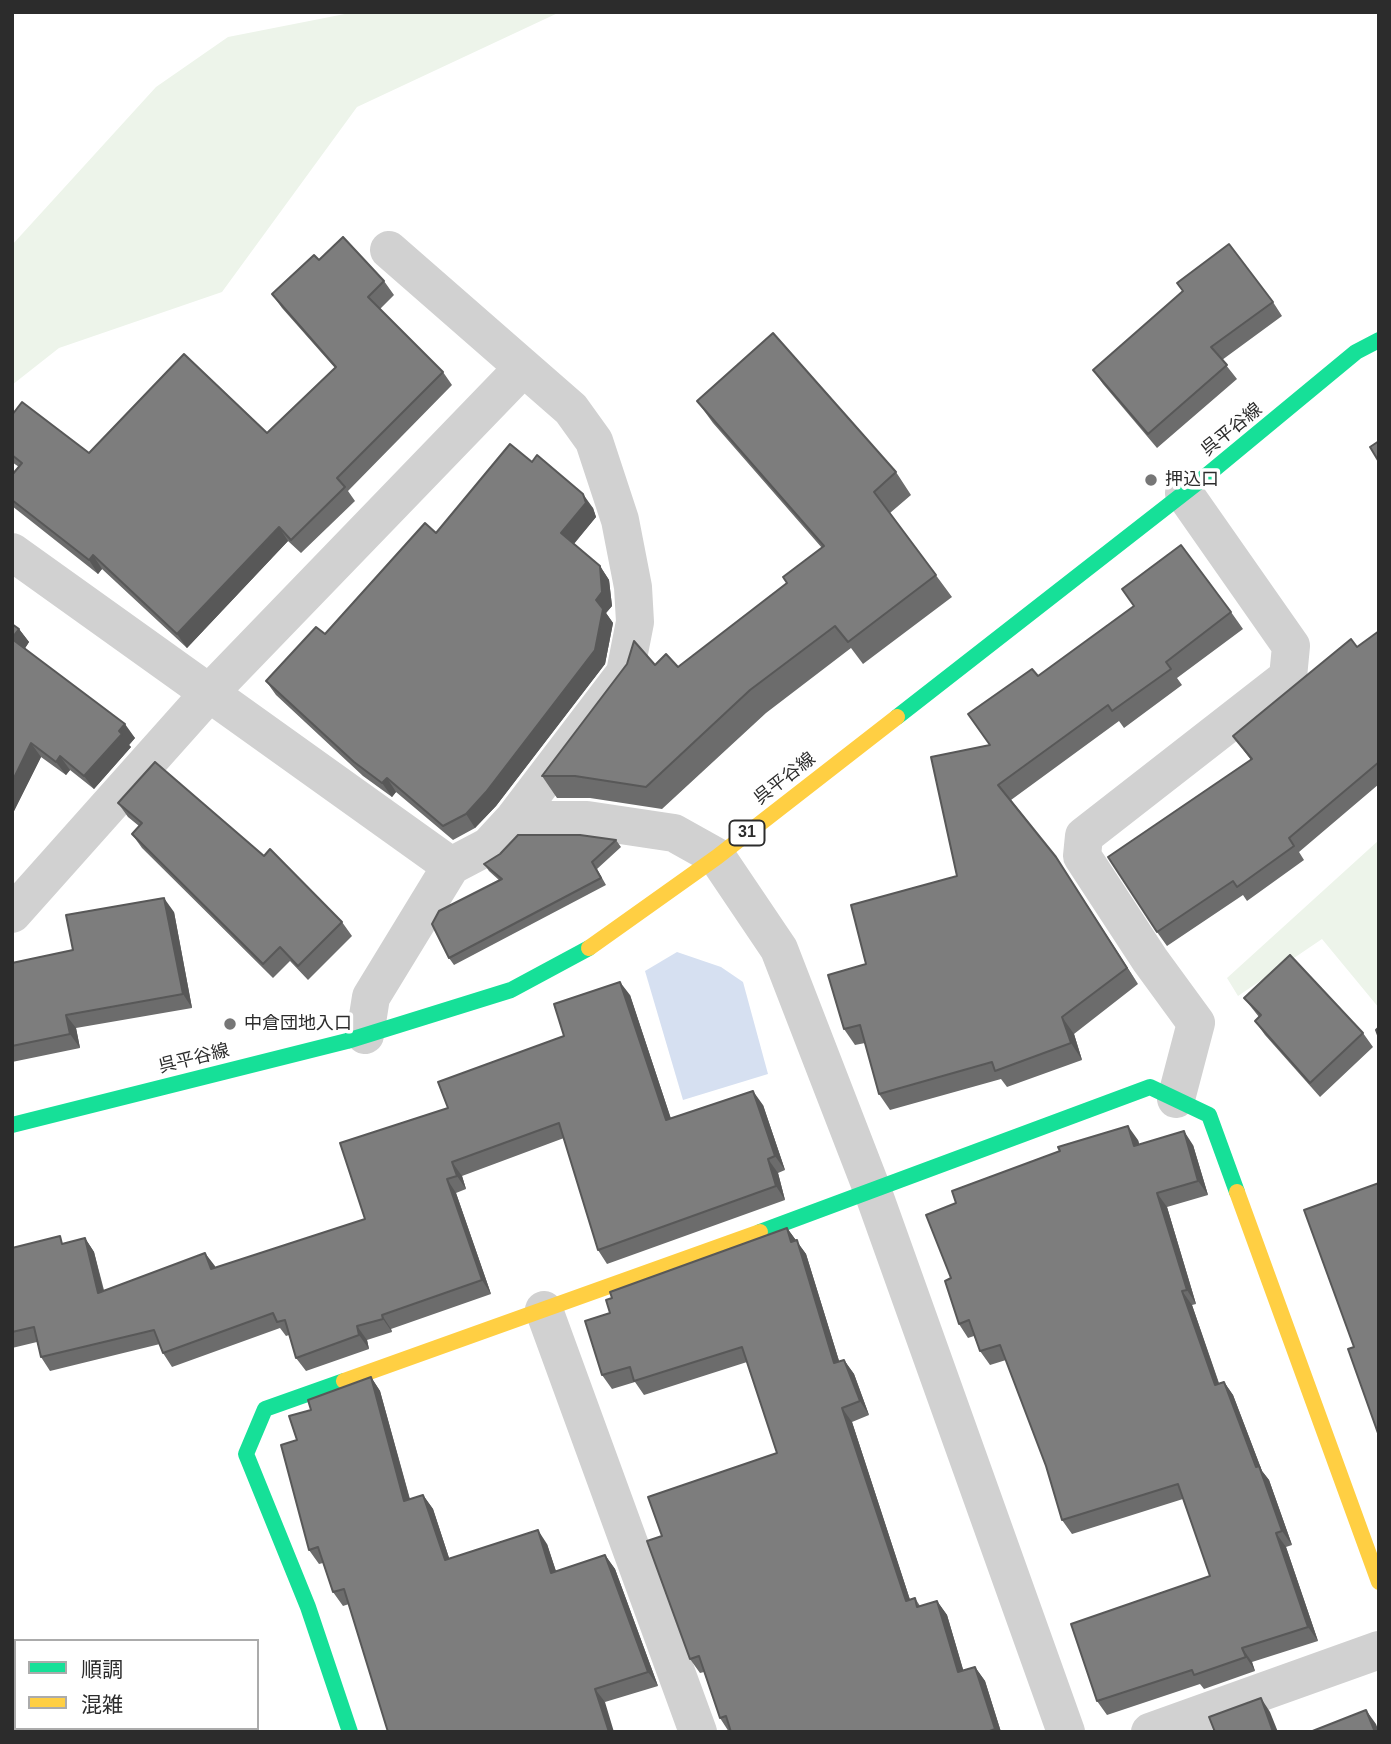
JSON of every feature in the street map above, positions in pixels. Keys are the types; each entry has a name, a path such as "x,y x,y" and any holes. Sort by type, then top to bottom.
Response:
{"street":[{"path":"365,1035 371,997 451,866 489,846 513,820 625,673 635,622 632,587 620,520 594,441 570,409 389,250"},
{"name":"呉平谷線","path":"12,1125 365,1035 510,990 568,961 717,857 1184,494 1356,352 1379,340"},
{"path":"12,914 211,691 523,368"},
{"path":"1176,1099 1196,1023 1150,960 1082,856 1084,836 1288,677 1291,646 1184,494"},
{"path":"12,552 211,691 451,866"},
{"path":"513,820 587,820 674,833 717,857 779,949 873,1192 1066,1732"},
{"path":"350,1732 308,1607 246,1454 265,1409 873,1192 1150,1087 1209,1115 1379,1582"},
{"path":"544,1310 698,1732"},
{"path":"1150,1732 1379,1650"}],"shaded area":[{"path":"355,12 560,12 357,107 222,292 59,348 12,385 12,245 156,87 228,37"},
{"path":"1379,840 1379,1008 1322,939 1238,996 1227,978"}],"water":[{"path":"677,952 721,967 743,982 768,1074 683,1100 645,971"}],"building":[{"path":"343,237 384,281 368,297 443,372 337,478 345,487 291,540 279,527 177,634 93,555 89,560 12,500 12,475 22,463 12,455 12,415 22,402 89,453 184,354 267,433 336,367 272,294 314,255 319,260"},
{"path":"1229,244 1273,302 1211,347 1227,365 1148,434 1093,370 1183,291 1177,283"},
{"path":"773,333 896,472 874,492 936,575 848,642 835,626 750,690 646,787 575,776 542,776 627,664 634,641 655,665 666,654 678,667 787,583 783,577 824,546 697,401"},
{"path":"1379,441 1379,462 1370,447"},
{"path":"510,444 532,462 537,455 583,494 586,503 561,533 600,566 602,592 596,600 603,609 595,650 486,792 466,814 443,826 387,778 382,783 354,762 266,681 316,627 325,634 425,523 436,533"},
{"path":"1181,545 1231,612 1166,662 1171,669 1112,711 1108,705 998,785 1056,857 1127,968 1062,1017 1071,1043 995,1071 992,1062 879,1094 860,1025 844,1029 828,975 866,964 851,905 957,876 931,757 990,745 968,714 1032,669 1038,676 1134,606 1122,589"},
{"path":"12,624 19,629 12,638"},
{"path":"1379,631 1379,762 1289,838 1294,846 1237,887 1233,881 1157,932 1108,857 1252,759 1233,736 1351,639 1357,647"},
{"path":"12,639 125,724 119,731 122,734 84,776 60,756 56,762 31,743 12,782"},
{"path":"155,762 264,856 270,849 342,922 298,966 280,947 263,964 132,834 142,823 118,803"},
{"path":"518,835 580,835 616,840 592,862 601,878 449,958 432,924 439,911 502,879 484,864 500,854"},
{"path":"164,898 183,994 66,1015 70,1034 12,1046 12,963 73,950 66,915"},
{"path":"1290,955 1363,1033 1310,1083 1255,1021 1261,1015 1244,998"},
{"path":"620,982 666,1120 753,1091 775,1156 768,1159 776,1186 598,1250 559,1123 452,1162 457,1176 447,1179 482,1280 382,1315 383,1319 357,1326 359,1335 296,1358 285,1320 277,1322 273,1313 163,1353 154,1330 41,1357 34,1327 12,1332 12,1248 60,1236 62,1244 85,1238 98,1293 205,1253 211,1269 365,1219 340,1143 448,1108 438,1082 564,1036 554,1004"},
{"path":"1128,1126 1134,1146 1184,1131 1198,1181 1157,1193 1187,1290 1182,1291 1215,1385 1224,1382 1256,1467 1259,1466 1282,1531 1276,1533 1308,1627 1242,1648 1246,1657 1194,1675 1192,1670 1097,1701 1071,1624 1210,1576 1178,1484 1062,1520 1046,1466 1000,1345 980,1351 969,1320 959,1324 945,1281 951,1278 926,1215 956,1203 952,1191 1060,1151 1058,1147"},
{"path":"1379,1183 1379,1436 1348,1349 1354,1347 1304,1210"},
{"path":"787,1228 791,1242 797,1240 834,1363 844,1360 860,1401 842,1408 906,1601 915,1598 917,1607 937,1601 958,1672 975,1667 995,1729 987,1732 731,1732 726,1716 720,1718 699,1656 690,1659 647,1541 662,1536 648,1497 777,1453 742,1347 634,1381 630,1367 602,1375 585,1321 610,1313 606,1300 612,1298 610,1292"},
{"path":"371,1377 404,1501 423,1495 445,1560 538,1530 551,1573 605,1555 648,1672 595,1689 609,1732 388,1732 344,1589 333,1592 318,1547 309,1550 281,1445 297,1440 289,1416 311,1410 308,1400"},
{"path":"1261,1698 1273,1732 1215,1732 1209,1717"},
{"path":"1366,1710 1375,1732 1310,1732"}],"traffic: fast":[{"path":"897,717 1206,476 1356,352 1379,340"},
{"path":"12,1125 347,1041 511,990 589,948"},
{"path":"760,1232 1150,1087 1209,1115 1237,1192"},
{"path":"344,1381 265,1409 246,1454 308,1607 350,1732"}],"traffic: slow":[{"path":"589,948 717,857 897,717"},
{"path":"1237,1192 1379,1582"},
{"path":"344,1381 760,1232"}],"place":[{"name":"押込口","path":"1151,480"},
{"name":"中倉団地入口","path":"230,1024"}]}
